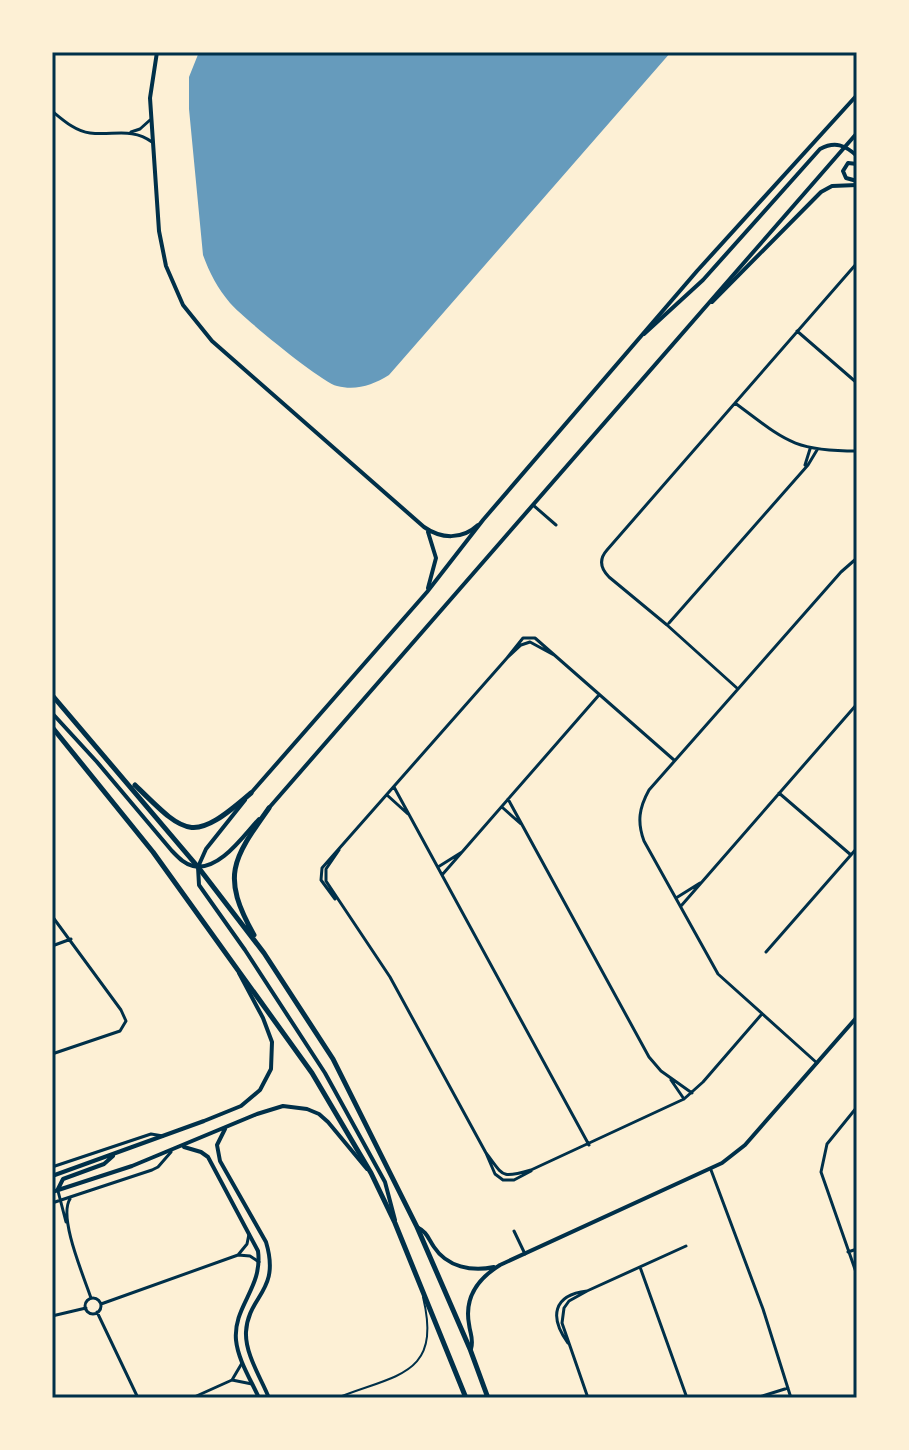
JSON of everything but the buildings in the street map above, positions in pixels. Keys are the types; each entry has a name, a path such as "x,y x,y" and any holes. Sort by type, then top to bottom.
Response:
{"main road":[{"path":"52,695 198,867 264,953 333,1059 417,1227 488,1398"},
{"path":"52,727 153,852 312,1073 371,1173 395,1223 466,1398"},
{"path":"117,768 164,814 183,826 203,827 216,822 251,793"},
{"path":"264,953 237,902 234,875 239,853 269,808"}],"street":[{"path":"157,52 151,78 150,120 161,250 176,293 191,317 212,341 424,527 437,534 451,536 472,530 483,520"},
{"path":"395,1223 385,1182 363,1139 325,1073 199,885 198,867 206,849 251,793 427,592 483,520 640,336 857,95"},
{"path":"52,111 81,131 141,135 152,142"},
{"path":"128,133 140,129 150,120"},
{"path":"52,713 185,863 198,867 226,853 269,808 857,133"},
{"path":"640,336 703,280 816,152 832,145 845,146 857,156"},
{"path":"857,164 846,164 843,171 846,178 857,183"},
{"path":"704,308 812,199 832,186 857,183"},
{"path":"738,689 604,572 601,561 607,550 857,263"},
{"path":"797,331 857,383"},
{"path":"735,403 781,437 810,449 857,451"},
{"path":"804,468 810,449"},
{"path":"667,625 817,450"},
{"path":"533,505 556,525"},
{"path":"424,527 431,538 436,558 427,592"},
{"path":"817,1063 718,974 644,841 639,820 643,799 649,790 841,572 857,558"},
{"path":"675,761 554,655 537,644 527,643 507,658 322,868 320,876 390,977 495,1174 503,1180 514,1180 684,1099 761,1015"},
{"path":"442,875 599,695"},
{"path":"681,906 857,704"},
{"path":"394,787 589,1145"},
{"path":"779,793 851,855"},
{"path":"387,795 410,817"},
{"path":"508,799 644,1049 684,1099"},
{"path":"502,807 526,830"},
{"path":"766,952 857,848"},
{"path":"438,867 465,849"},
{"path":"676,898 703,881"},
{"path":"52,916 125,1015 124,1027 114,1033 52,1054"},
{"path":"52,946 71,939"},
{"path":"52,1176 167,1136 241,1106 260,1090 273,1056 269,1030 236,967"},
{"path":"470,1349 473,1340 468,1318 470,1299 485,1275 500,1265 711,1170 745,1145 857,1017"},
{"path":"668,1077 692,1093"},
{"path":"55,1191 171,1152 283,1106 307,1109 328,1122 371,1173"},
{"path":"857,1107 832,1136 821,1162 822,1182 857,1275"},
{"path":"225,1128 217,1153 269,1253 269,1277 249,1316 246,1339 269,1398"},
{"path":"52,1167 151,1134 167,1136"},
{"path":"182,1147 208,1157 249,1231 259,1262 256,1284 236,1325 238,1350 259,1398"},
{"path":"52,1203 158,1167 171,1152"},
{"path":"55,1191 63,1179 104,1164 115,1155"},
{"path":"711,1170 763,1309 791,1398"},
{"path":"55,1191 91,1298"},
{"path":"68,1225 66,1207 73,1196"},
{"path":"234,1205 238,1200 243,1202"},
{"path":"417,1227 426,1232 440,1254 454,1264 477,1269 500,1265"},
{"path":"238,1255 247,1244 249,1231"},
{"path":"514,1231 525,1254"},
{"path":"588,1398 558,1321 557,1308 565,1299 686,1246"},
{"path":"848,1252 857,1249"},
{"path":"97,1312 101,1304 238,1255 250,1256 259,1262"},
{"path":"640,1267 687,1398"},
{"path":"91,1298 101,1304"},
{"path":"86,1308 91,1298"},
{"path":"86,1308 91,1313 97,1312"},
{"path":"52,1316 86,1308"},
{"path":"97,1312 138,1398"},
{"path":"192,1398 232,1380 242,1362"},
{"path":"232,1380 253,1384"},
{"path":"756,1398 788,1388"}],"lane":[{"path":"337,1398 404,1372 422,1355 429,1331 418,1280"}],"water":[{"path":"199,52 531,52 573,55 671,52 389,375 371,384 351,388 328,382 265,334 230,303 208,268 203,255 189,109 189,77"}]}
